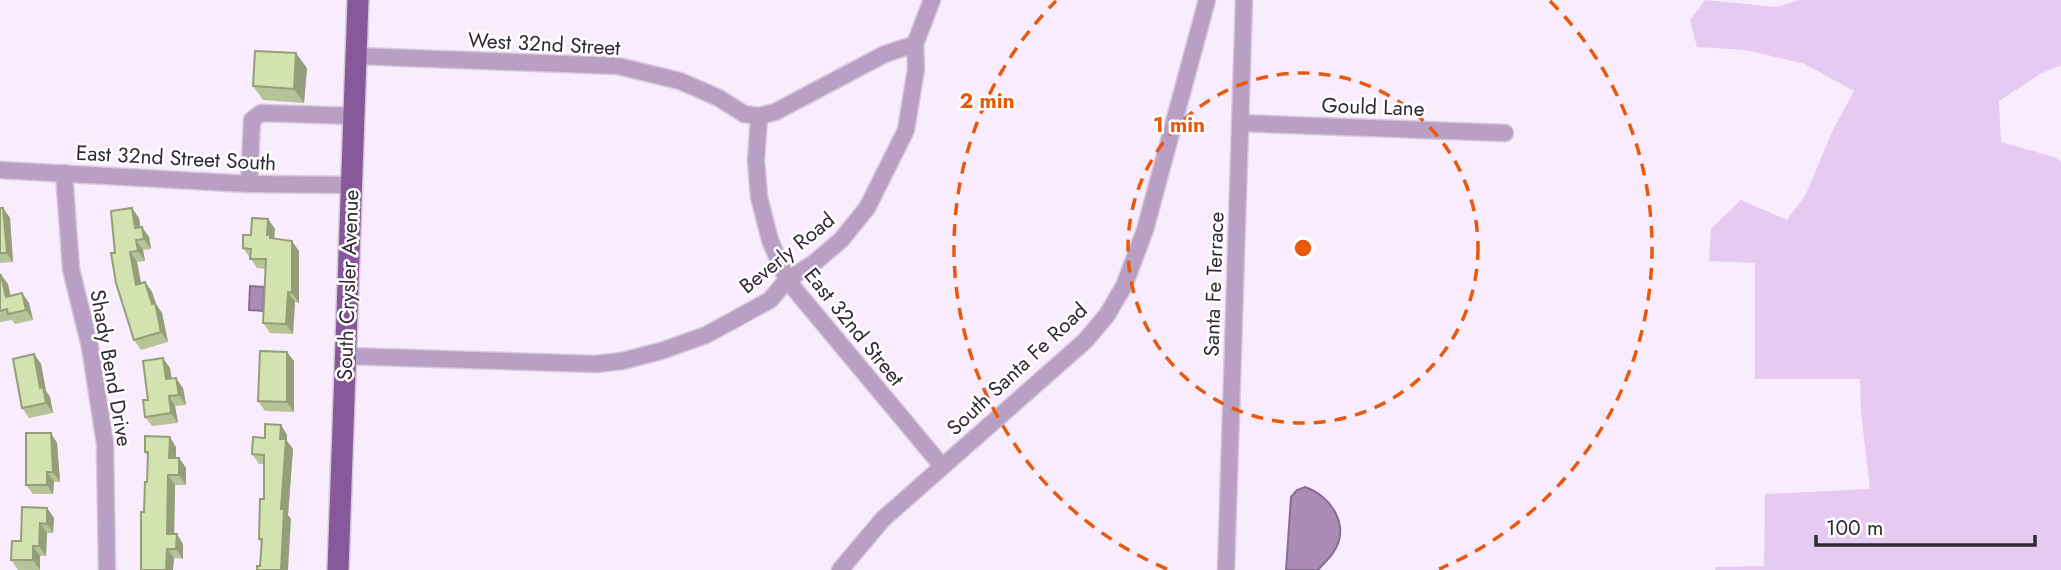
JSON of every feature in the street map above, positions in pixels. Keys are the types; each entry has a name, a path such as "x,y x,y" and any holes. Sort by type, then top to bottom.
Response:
{"main road":[{"name":"South Crysler Avenue","path":"338,570 358,0"}],"street":[{"name":"Beverly Road","path":"346,356 596,364 622,361 706,335 770,300 787,280 841,240 867,208 906,130 915,82 915,44 932,0"},
{"name":"South Santa Fe Road","path":"840,570 858,552 883,519 1085,341 1107,315 1124,286 1145,230 1207,0"},
{"name":"Santa Fe Terrace","path":"1226,570 1244,0"},
{"path":"759,116 775,112 885,54 915,44"},
{"name":"West 32nd Street","path":"356,56 618,66 680,81 719,98 744,114 759,116"},
{"path":"249,184 252,120 256,116 261,113 354,116"},
{"name":"East 32nd Street","path":"759,116 756,161 759,197 770,240 787,280 942,466"},
{"name":"Gould Lane","path":"1240,123 1505,134"},
{"name":"East 32nd Street South","path":"0,170 249,184 351,185"},
{"name":"Shady Bend Drive","path":"64,173 71,269 90,347 105,444 107,570"}],"shaded area":[{"path":"1705,0 1777,7 1799,0 2061,0 2061,65 2040,74 1999,101 2001,142 2057,158 2061,162 2061,570 1715,570 1716,567 1764,566 1765,494 1870,489 1860,379 1755,379 1755,263 1709,261 1711,229 1741,200 1787,220 1806,194 1832,132 1854,91 1805,64 1746,50 1697,47 1690,20"},
{"path":"250,286 264,287 263,311 249,310"},
{"path":"1305,487 1323,497 1336,514 1340,533 1338,543 1318,570 1286,570 1291,497 1297,490"}],"building":[{"path":"255,51 296,53 294,89 253,86"},
{"path":"0,208 3,208 7,253 0,253"},
{"path":"132,208 135,228 142,227 144,239 136,240 138,251 130,252 136,285 145,282 152,304 155,303 161,332 134,340 116,283 111,253 115,253 111,211"},
{"path":"252,218 268,219 267,235 270,235 270,238 292,241 292,293 288,292 286,324 263,323 266,259 250,259 251,249 243,248 243,235 251,235"},
{"path":"0,275 6,297 22,293 26,310 8,314 7,309 0,311"},
{"path":"260,351 287,352 287,402 258,401"},
{"path":"34,354 40,388 43,387 46,403 22,408 13,359"},
{"path":"163,358 166,379 176,378 179,395 169,396 171,413 145,417 143,400 148,400 143,361"},
{"path":"265,424 281,425 280,439 286,439 281,509 284,509 281,570 257,570 257,566 260,566 262,539 259,539 260,499 264,499 264,455 252,454 253,437 265,438"},
{"path":"26,433 51,433 53,472 47,472 47,485 26,485"},
{"path":"145,436 170,437 169,458 179,458 179,475 168,475 167,534 177,534 176,549 167,549 166,570 141,570 141,512 144,512 148,452 145,452"},
{"path":"22,507 47,508 47,524 40,523 39,546 33,546 33,560 11,560 12,541 21,541"}]}
